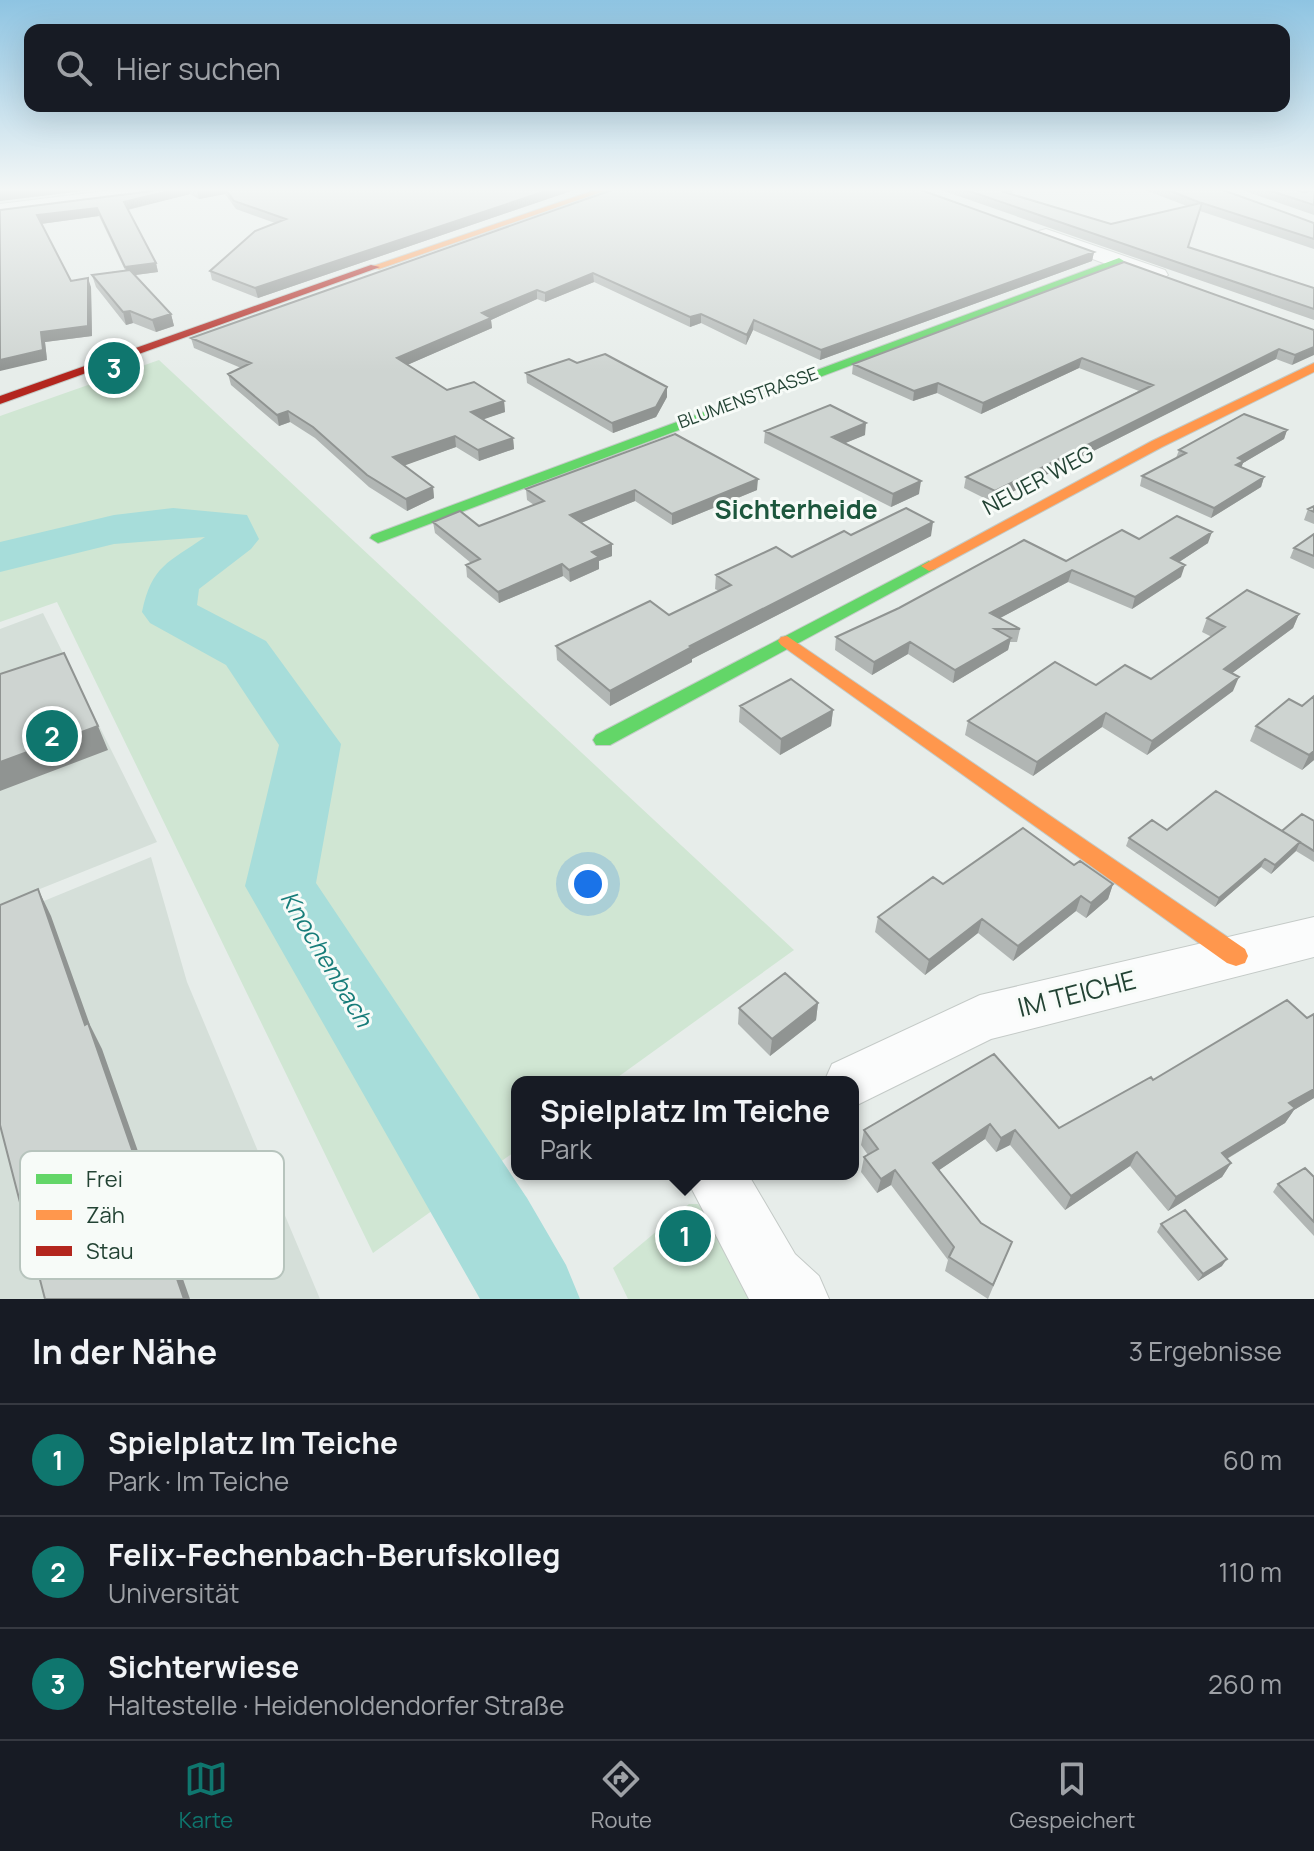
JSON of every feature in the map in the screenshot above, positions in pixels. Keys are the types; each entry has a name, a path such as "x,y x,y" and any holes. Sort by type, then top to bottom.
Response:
{"street":[{"path":"0,400 318,290 420,251"},
{"path":"1090,251 1179,282"},
{"name":"BLUMENSTRASSE","path":"378,538 1119,261"},
{"name":"NEUER WEG","path":"603,740 1157,444 1314,367"},
{"path":"787,641 1236,956"},
{"name":"IM TEICHE","path":"859,1078 980,1018 1314,937"},
{"path":"717,1180 772,1277 796,1299"}],"shaded area":[{"path":"43,613 157,842 0,905 0,629"},
{"path":"151,857 187,982 258,1151 20,1151 20,1279 284,1279 284,1213 320,1299 0,1299 0,919"}],"green space":[{"path":"159,360 794,950 619,1076 511,1076 511,1154 373,1253 57,602 0,622 0,416"},
{"path":"689,1204 698,1204 752,1286 765,1299 628,1299 613,1268"}],"building":[{"path":"0,251 55,251 71,281 88,278 88,326 41,332 43,350 0,360"},
{"path":"117,251 150,251 156,263 125,267"},
{"path":"233,251 367,251 255,288 210,271"},
{"path":"440,251 1094,252 821,350 754,320 747,335 701,314 690,317 593,273 545,293 537,290 482,313 491,318 397,358 447,390 474,382 504,401 471,412 513,438 478,450 455,436 393,457 433,487 406,499 367,475 313,427 288,411 277,415 228,374 251,363 191,338"},
{"path":"1143,251 1199,251 1314,288 1314,309"},
{"path":"1124,262 1314,330 1314,347 1295,355 1279,349 995,491 966,477 1153,385 1082,358 983,403 938,383 914,391 853,364"},
{"path":"130,270 171,314 152,320 130,311 123,312 92,275"},
{"path":"605,354 667,387 656,407 612,423 526,373 569,359 577,363"},
{"path":"830,405 866,423 832,437 921,481 893,494 765,431"},
{"path":"1244,414 1287,430 1238,458 1244,461 1236,465 1264,477 1214,508 1142,476 1186,453 1179,450"},
{"path":"675,434 758,479 672,514 635,490 570,515 612,544 592,552 599,557 569,570 562,564 498,592 466,565 480,559 433,522 460,511 479,526 544,501 526,489"},
{"path":"906,508 933,522 690,646 610,691 556,646 650,601 669,615 731,585 716,575 776,547 792,557 844,531 851,535"},
{"path":"1177,516 1212,532 1171,558 1185,565 1135,597 1072,570 990,613 1020,629 995,629 1011,638 955,670 910,642 874,662 836,637 899,608 1024,540 1066,561 1122,530 1139,539"},
{"path":"1314,534 1314,556 1294,548"},
{"path":"1247,590 1299,614 1224,669 1239,677 1152,741 1106,713 1037,762 968,721 1055,662 1096,685 1125,665 1151,679 1225,627 1207,618"},
{"path":"64,653 98,726 0,762 0,674"},
{"path":"791,679 833,710 781,739 740,706"},
{"path":"1314,696 1314,751 1309,755 1256,726 1289,699 1302,706"},
{"path":"1216,791 1300,842 1275,865 1265,859 1219,898 1129,838 1152,820 1167,830"},
{"path":"1302,814 1314,821 1314,851 1282,831"},
{"path":"1023,828 1074,865 1080,861 1113,884 1091,903 1081,896 1018,946 982,919 929,960 878,917 933,877 943,884"},
{"path":"38,889 133,1151 20,1151 20,1202 0,1125 0,905"},
{"path":"785,973 818,1003 772,1039 739,1008"},
{"path":"1287,1000 1307,1018 1314,1014 1314,1089 1289,1103 1295,1108 1222,1153 1231,1163 1176,1197 1137,1152 1071,1196 1015,1130 1001,1138 990,1124 933,1163 981,1223 1012,1242 993,1285 949,1257 954,1247 895,1170 881,1179 864,1157 878,1149 864,1130 994,1054 1059,1128 1151,1077 1153,1080"},
{"path":"1305,1168 1314,1177 1314,1222 1278,1184"},
{"path":"1185,1210 1227,1259 1203,1274 1161,1224"},
{"path":"40,1279 177,1279 184,1299 45,1299"}],"waterway":[{"name":"Knochenbach","path":"0,557 114,529 173,523 230,525 234,539 174,583 169,612 246,653 310,744 280,886 494,1231 532,1299"}],"traffic: fast":[{"path":"378,538 1119,261"},
{"path":"603,740 929,566"}],"traffic: slow":[{"path":"375,267 424,251"},
{"path":"929,566 1157,444 1314,367"},
{"path":"787,641 1236,956"}],"traffic: jam":[{"path":"0,400 375,267"}],"place":[{"name":"Sichterwiese","path":"114,368"},
{"name":"Felix-Fechenbach-Berufskolleg","path":"52,736"},
{"name":"Spielplatz Im Teiche","path":"685,1236"}],"district":[{"name":"Sichterheide","path":"796,510"}]}
